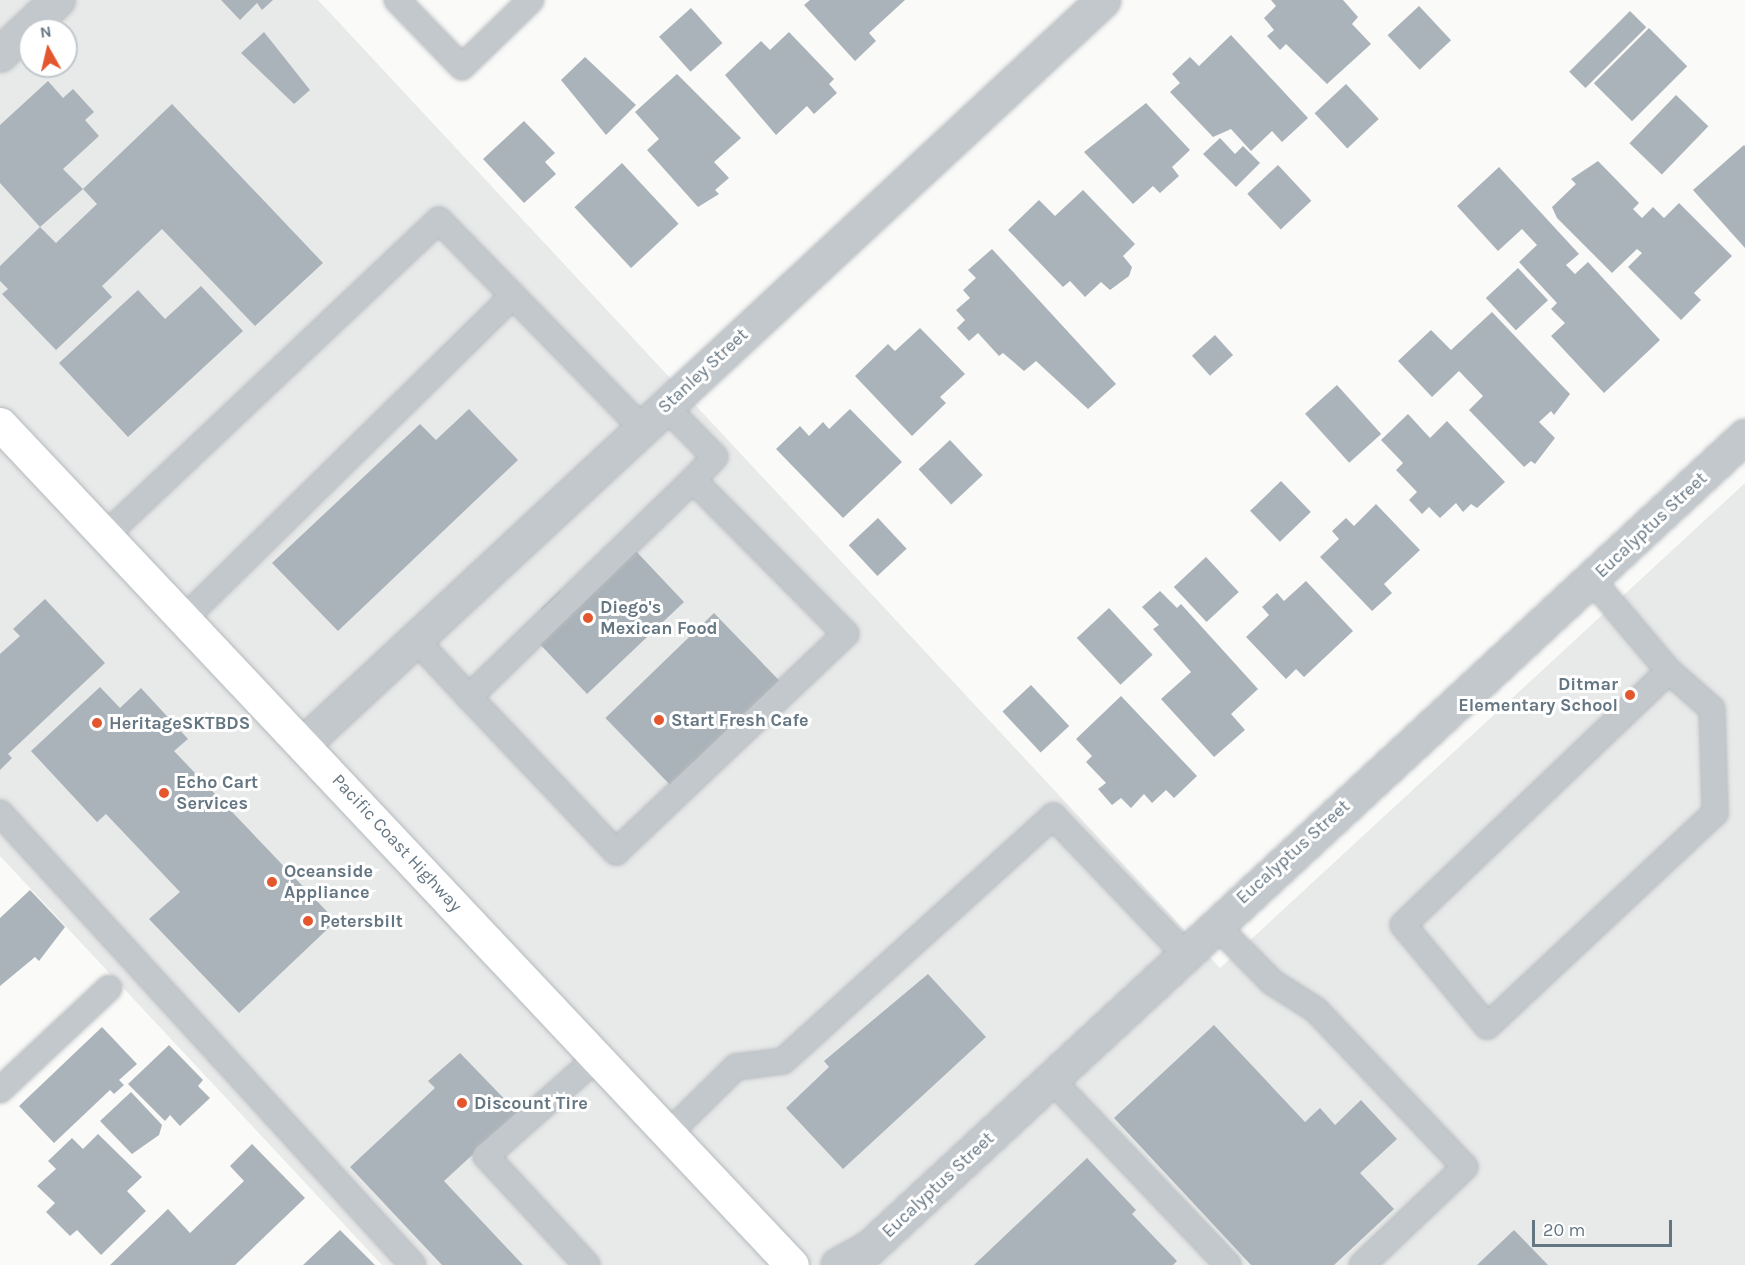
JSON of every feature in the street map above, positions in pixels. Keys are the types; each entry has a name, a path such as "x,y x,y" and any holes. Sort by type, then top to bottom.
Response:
{"main road":[{"name":"Pacific Coast Highway","path":"0,424 303,742 792,1265"}],"street":[{"path":"0,54 57,0"},
{"name":"Stanley Street","path":"303,742 416,640 1102,0"},
{"name":"Eucalyptus Street","path":"838,1265 869,1248 1052,1080 1214,923 1592,580 1745,436"}],"lane":[{"path":"397,0 462,67 531,0"},
{"path":"106,535 439,220 513,296 653,417 715,457 469,698"},
{"path":"184,619 513,296"},
{"path":"416,640 616,852 846,634 693,480"},
{"path":"1592,580 1669,671 1712,709 1715,813 1486,1026 1403,925 1669,671"},
{"path":"0,813 413,1265"},
{"path":"670,1132 736,1067 783,1061 1053,816 1184,953"},
{"path":"1214,923 1272,982 1316,1010 1465,1167 1362,1265"},
{"path":"0,1090 108,988"},
{"path":"586,1265 486,1156 598,1057"},
{"path":"1052,1080 1220,1262"}],"shaded area":[{"path":"0,0 318,0 1220,968 1745,483 1745,1265 382,1265 0,856"}],"building":[{"path":"221,0 273,0 262,10 257,3 240,20"},
{"path":"810,0 905,0 869,33 876,41 855,61 804,5"},
{"path":"1271,0 1343,0 1358,17 1352,24 1371,44 1327,84 1286,44 1280,50 1267,36 1274,30 1264,18 1276,6"},
{"path":"1419,6 1451,40 1420,70 1388,35"},
{"path":"691,8 722,43 690,72 659,37"},
{"path":"1630,11 1646,27 1585,88 1569,72"},
{"path":"1649,28 1687,66 1632,121 1594,83"},
{"path":"264,32 310,90 294,104 241,53"},
{"path":"789,32 834,79 829,84 837,93 814,114 807,106 776,135 725,75 761,41 770,50"},
{"path":"1231,35 1308,118 1282,142 1272,131 1251,151 1231,129 1213,137 1170,92 1180,83 1172,74 1190,57 1199,66"},
{"path":"585,57 636,105 606,135 561,80"},
{"path":"677,74 741,138 714,162 729,178 715,190 719,194 698,207 647,150 659,139 635,112"},
{"path":"48,81 63,98 73,89 94,112 85,120 99,136 63,169 83,189 40,227 0,183 0,125"},
{"path":"1346,84 1379,119 1347,148 1315,113"},
{"path":"1676,95 1708,126 1662,174 1629,143"},
{"path":"1146,103 1190,150 1172,167 1179,176 1160,193 1153,186 1133,204 1084,152"},
{"path":"172,104 323,263 255,326 162,229 102,286 112,297 56,350 2,294 8,289 0,281 0,266 40,227 56,243 97,204 83,189"},
{"path":"524,121 555,153 545,162 556,174 524,203 483,159"},
{"path":"1220,138 1235,154 1243,146 1260,163 1236,187 1203,154"},
{"path":"1745,146 1745,248 1693,190"},
{"path":"1598,161 1639,203 1633,209 1642,218 1653,207 1664,218 1679,203 1732,256 1694,293 1701,300 1681,320 1628,267 1642,253 1637,249 1612,273 1557,218 1552,207 1576,184 1571,179"},
{"path":"622,163 679,224 631,268 574,207"},
{"path":"1278,165 1311,201 1281,229 1247,194"},
{"path":"1499,167 1579,254 1566,265 1575,274 1588,262 1660,340 1604,393 1551,336 1565,323 1551,309 1557,303 1519,262 1537,245 1522,229 1498,251 1457,206"},
{"path":"1083,190 1135,244 1123,256 1132,267 1129,276 1110,290 1101,282 1085,297 1070,281 1063,287 1008,230 1039,200 1055,216"},
{"path":"992,249 1116,384 1088,409 1036,361 1024,371 1003,353 999,356 978,333 969,341 957,328 965,320 956,310 970,298 963,290 976,278 968,270"},
{"path":"1518,268 1548,300 1516,330 1486,298"},
{"path":"201,286 243,331 128,437 59,363 138,290 165,319"},
{"path":"1492,312 1570,394 1554,415 1551,411 1539,422 1555,438 1535,464 1531,461 1524,467 1469,410 1483,396 1459,371 1432,397 1398,361 1431,330 1451,350"},
{"path":"920,328 965,374 940,397 946,403 912,436 855,376 888,344 895,351"},
{"path":"1215,335 1233,355 1210,376 1192,356"},
{"path":"1337,385 1381,434 1349,463 1305,414"},
{"path":"469,409 518,460 338,631 272,563 420,424 436,440"},
{"path":"850,409 902,462 843,518 776,449 800,426 809,436 823,422 829,429"},
{"path":"1408,414 1430,438 1447,421 1505,482 1477,508 1471,504 1463,512 1456,503 1440,518 1429,507 1422,514 1409,500 1417,492 1396,470 1403,463 1381,440"},
{"path":"950,440 983,475 951,504 919,469"},
{"path":"1281,481 1311,512 1280,542 1250,511"},
{"path":"1376,504 1420,550 1384,584 1392,593 1372,611 1320,557 1339,539 1332,531 1346,518 1354,526"},
{"path":"878,518 907,549 877,576 849,545"},
{"path":"633,548 684,602 587,694 536,640 554,622 541,609 560,591 573,605"},
{"path":"1206,557 1239,592 1207,622 1174,587"},
{"path":"1306,581 1353,631 1304,677 1296,669 1286,679 1246,637 1269,615 1262,607 1277,593 1284,601"},
{"path":"1160,591 1177,608 1181,604 1258,689 1231,714 1245,730 1214,757 1161,699 1191,672 1153,629 1159,625 1142,607"},
{"path":"45,599 105,663 8,754 12,758 0,770 0,654 20,636 13,629"},
{"path":"1109,608 1153,655 1120,685 1077,638"},
{"path":"714,613 780,681 671,786 605,718"},
{"path":"1031,685 1069,726 1041,753 1002,712"},
{"path":"100,687 120,708 141,688 188,739 174,751 336,921 239,1013 149,919 180,892 106,814 97,822 31,751"},
{"path":"1121,696 1197,776 1174,798 1166,790 1152,803 1144,794 1131,808 1121,798 1112,805 1098,789 1106,783 1086,762 1092,756 1076,739"},
{"path":"30,890 65,927 39,961 35,957 0,986 0,918"},
{"path":"928,974 986,1037 843,1169 786,1108 829,1067 824,1061"},
{"path":"1214,1025 1305,1122 1320,1108 1335,1125 1361,1100 1397,1139 1360,1173 1394,1209 1334,1265 1251,1265 1114,1118"},
{"path":"102,1027 137,1064 119,1080 124,1085 114,1094 110,1090 54,1143 19,1106"},
{"path":"169,1045 203,1080 198,1086 210,1098 180,1126 170,1115 165,1121 128,1084"},
{"path":"460,1053 518,1113 444,1181 523,1265 442,1265 350,1167 435,1088 428,1081"},
{"path":"131,1092 162,1125 159,1135 132,1154 100,1121"},
{"path":"98,1134 142,1177 127,1191 146,1211 101,1255 77,1230 70,1236 46,1212 55,1203 37,1186 56,1169 48,1161 72,1138 83,1149"},
{"path":"252,1144 305,1198 235,1265 110,1265 168,1209 190,1233 244,1181 230,1166"},
{"path":"1087,1158 1136,1210 1132,1214 1177,1261 1173,1265 974,1265"},
{"path":"340,1230 375,1265 303,1265"},
{"path":"1514,1230 1548,1265 1477,1265"}],"place":[{"name":"Diego's Mexican Food","path":"588,618"},
{"name":"Ditmar Elementary School","path":"1630,695"},
{"name":"Start Fresh Cafe","path":"659,720"},
{"name":"HeritageSKTBDS","path":"97,723"},
{"name":"Echo Cart Services","path":"164,793"},
{"name":"Oceanside Appliance","path":"272,882"},
{"name":"Petersbilt","path":"308,921"},
{"name":"Discount Tire","path":"462,1103"}]}
